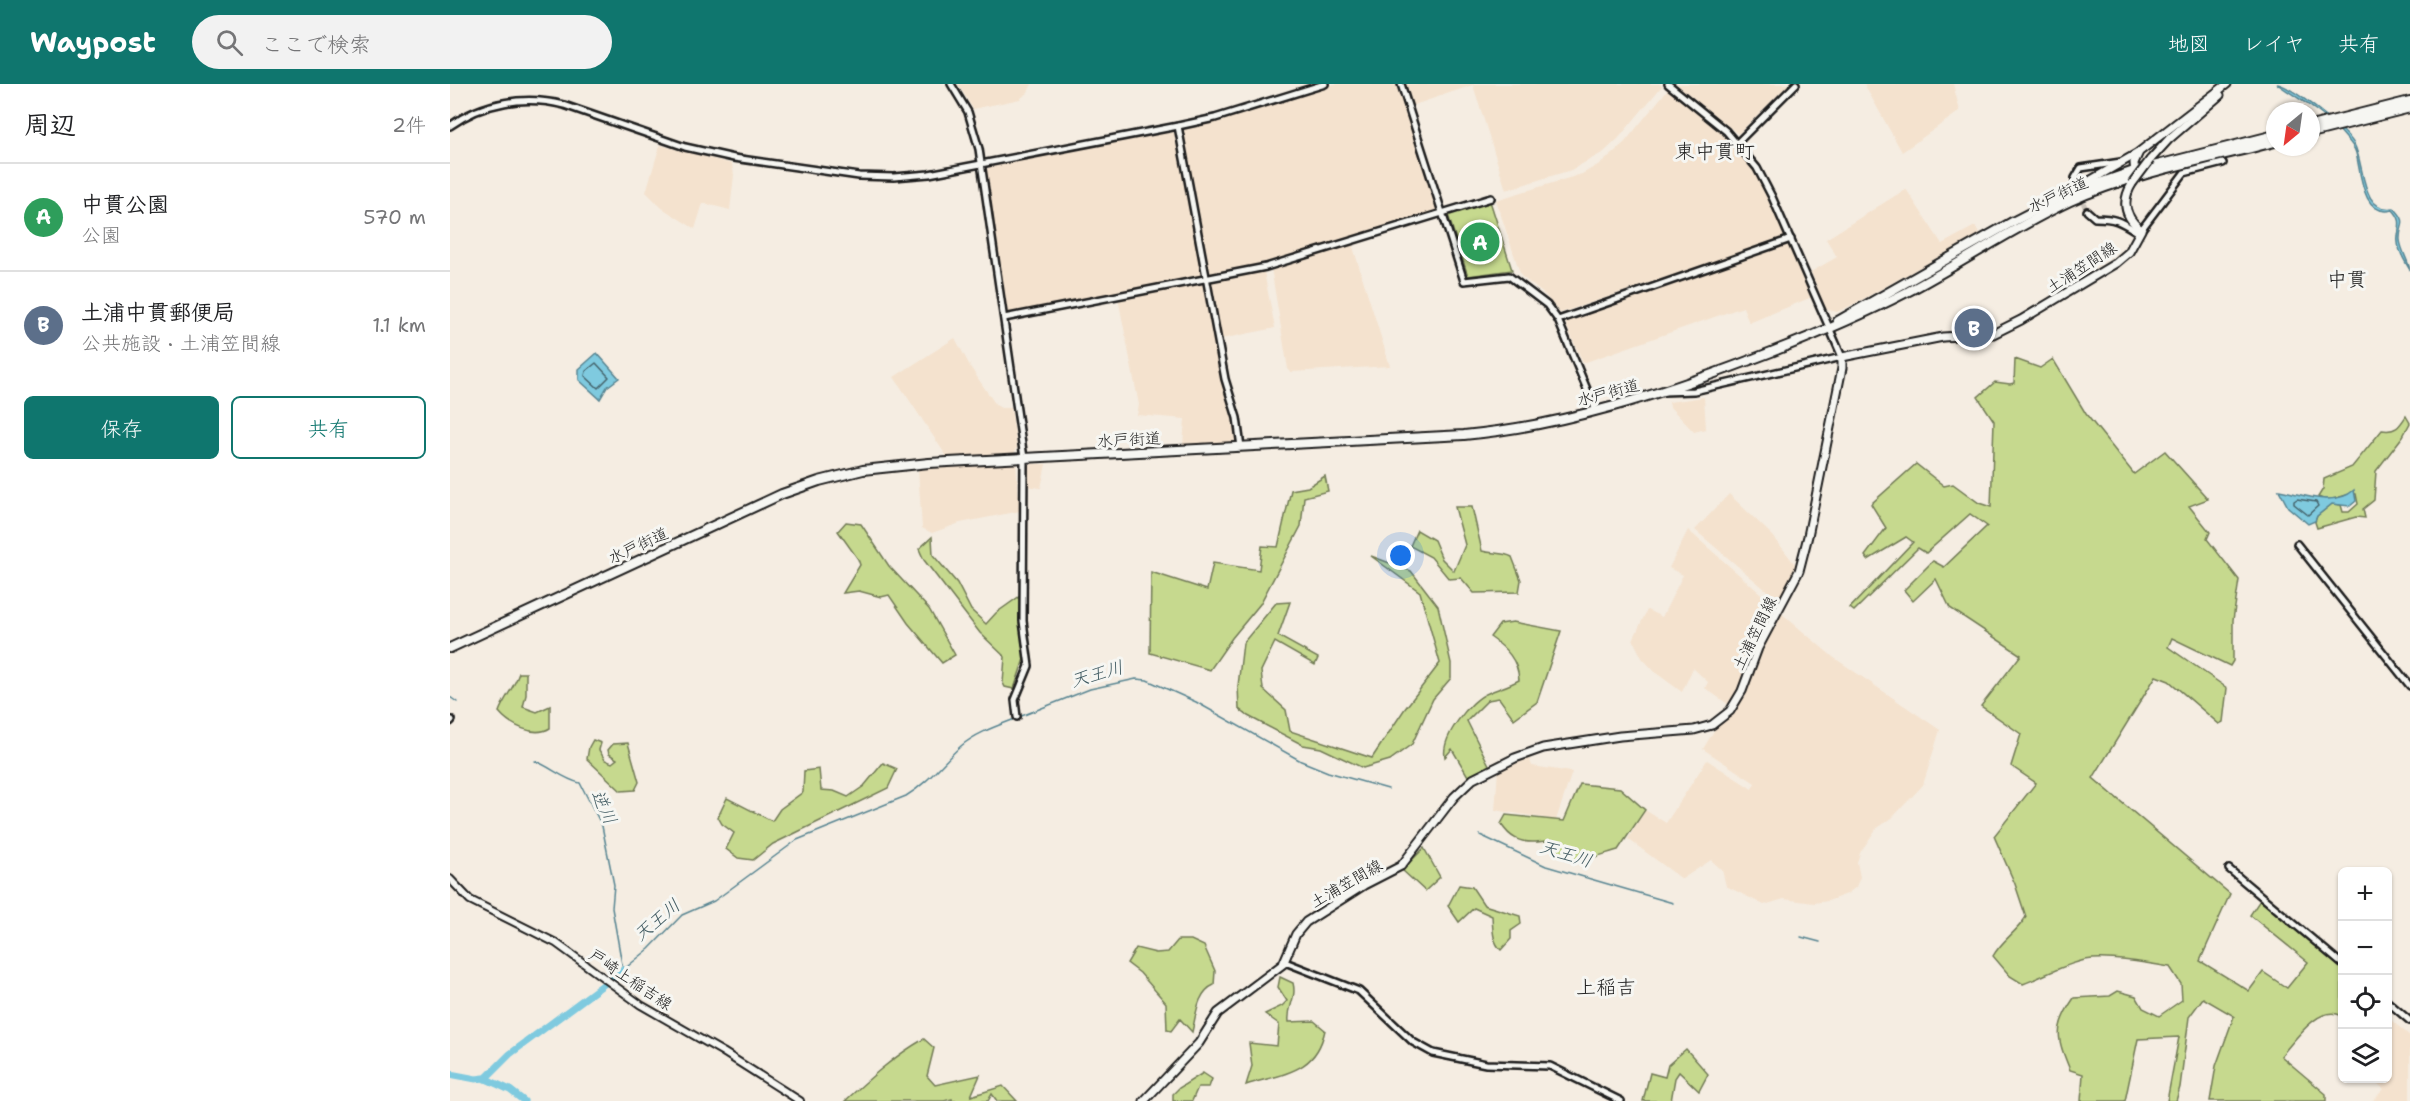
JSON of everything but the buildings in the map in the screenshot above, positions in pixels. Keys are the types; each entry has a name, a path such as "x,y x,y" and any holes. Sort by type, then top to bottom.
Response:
{"highway":[{"path":"2320,124 2410,101"},
{"path":"2320,131 2410,108"},
{"path":"2134,178 2266,138"},
{"path":"2134,178 2266,144"},
{"name":"水戸街道","path":"1830,328 1839,320 2014,220 2065,195 2134,178"},
{"name":"水戸街道","path":"450,648 761,503 809,484 863,470 902,465 1485,433 1512,430 1596,411 1733,366 1830,328 1907,292 2069,202 2134,178"}],"main road":[{"path":"2065,195 2139,152 2226,85"},
{"path":"2140,232 2130,220 2125,207 2126,197 2134,178 2169,140 2222,93 2226,85"},
{"path":"2134,178 2135,159 2139,152"},
{"name":"土浦笠間線","path":"1144,1101 1199,1043 1218,1012 1285,962 1296,934 1306,922 1364,885 1401,866 1457,793 1473,780 1529,752 1564,744 1620,736 1694,730 1712,724 1730,711 1742,691 1758,648 1790,591 1800,566 1842,368 1842,357 1920,341 2000,332 2116,263 2129,252 2140,232"},
{"name":"戸崎上稲吉線","path":"450,879 470,900 554,942 640,1005 723,1052 800,1101"}],"street":[{"path":"951,84 963,101 972,123 981,163 1024,458 1023,621 1029,666 1015,700 1017,717"},
{"path":"450,126 466,115 497,104 537,100 564,105 693,149 734,158 838,174 869,177 910,176 1215,118 1325,84"},
{"path":"1401,84 1464,281 1506,276 1514,278 1547,305 1558,320 1596,411"},
{"path":"1661,391 1674,393 1694,391 1842,357 1764,181 1737,142 1668,84"},
{"path":"1737,142 1796,84"},
{"path":"1178,126 1225,378 1237,418 1241,447"},
{"path":"2075,184 2077,173 2086,166 2125,161"},
{"path":"2087,211 2095,218 2120,220 2140,232 2184,172 2223,163"},
{"path":"1004,318 1266,267 1491,198"},
{"path":"1558,320 1791,239"},
{"path":"2297,544 2410,686"},
{"path":"2229,868 2338,960"},
{"path":"1285,962 1359,991 1406,1036 1427,1050 1486,1064 1550,1066 1621,1101"},
{"path":"2392,1005 2410,1021"}],"shaded area":[{"path":"958,84 1032,84 1028,92 1020,99 973,109"},
{"path":"1334,84 1396,84 1437,209 1434,215 1271,264 1208,276 1179,130"},
{"path":"1405,84 1659,84 1662,86 1618,139 1604,152 1571,170 1506,190 1473,85 1411,106"},
{"path":"1676,84 1789,84 1738,134"},
{"path":"1864,84 1953,84 1960,111 1902,152"},
{"path":"1668,89 1735,145 1758,179 1785,236 1560,313 1545,295 1521,276 1496,200 1582,174 1603,162 1625,142"},
{"path":"1174,131 1202,275 1199,278 1007,314 986,170 989,167"},
{"path":"660,145 732,164 734,175 730,210 703,203 695,229 662,208 646,192"},
{"path":"1906,189 1942,244 1975,226 1980,234 1854,304 1837,312 1826,309 1811,272 1837,257 1826,239"},
{"path":"1352,244 1390,366 1291,372 1288,369 1271,268"},
{"path":"1788,245 1812,297 1749,323 1743,307 1583,363 1566,324 1567,320"},
{"path":"1261,270 1264,272 1275,328 1221,339 1209,281"},
{"path":"1203,281 1222,382 1233,416 1235,440 1234,442 1183,445 1185,419 1137,415 1139,405 1118,298"},
{"path":"955,338 971,368 996,405 1001,408 1011,408 1017,448 1014,453 947,457 894,377"},
{"path":"1704,397 1706,429 1694,432 1670,407 1669,402"},
{"path":"1016,464 1020,511 960,523 932,533 922,528 918,469"},
{"path":"1029,464 1046,464 1041,488 1026,486"},
{"path":"1729,494 1773,536 1797,567 1779,601 1695,530"},
{"path":"1688,530 1776,607 1744,672 1737,694 1729,705 1705,688 1708,682 1693,668 1682,692 1656,673 1642,658 1633,640 1647,610 1662,617 1683,575 1669,568"},
{"path":"1781,613 1833,657 1940,730 1923,785 1892,818 1876,829 1860,853 1857,862 1860,877 1856,887 1847,894 1828,901 1814,903 1784,899 1764,905 1726,886 1722,870 1711,860 1682,879 1628,839 1645,810 1666,823 1707,760 1752,789 1755,783 1703,749 1718,724 1732,714 1740,700 1753,661"},
{"path":"1529,757 1532,766 1572,772 1556,820 1495,810 1498,770"},
{"path":"2392,1021 2410,1036 2410,1101 2372,1101 2384,1089 2377,1083 2392,1083"}],"green space":[{"path":"1490,201 1512,270 1468,276 1448,215 1443,214"},
{"path":"2015,359 2040,368 2053,359 2086,414 2134,474 2165,451 2208,499 2189,506 2210,532 2207,539 2239,580 2233,620 2233,661 2230,666 2172,638 2168,647 2227,688 2223,722 2219,724 2169,681 2156,676 2093,778 2230,894 2200,961 2249,991 2263,972 2287,988 2308,962 2250,915 2260,900 2338,965 2338,1015 2333,1013 2316,1019 2300,1033 2281,1056 2326,1094 2326,1101 2210,1101 2216,1066 2234,1016 2203,998 2189,1017 2180,1087 2176,1101 2167,1101 2179,1037 2138,1039 2125,1101 2081,1101 2083,1074 2070,1070 2059,1033 2063,1017 2074,998 2110,996 2118,991 2136,996 2143,1008 2159,1016 2182,1000 2181,984 2170,967 2127,960 2094,959 2077,962 2023,984 2010,976 1993,956 2026,917 2015,884 1994,836 2036,783 2011,766 2021,734 1981,706 2021,655 1950,608 1936,579 1913,601 1904,590 1933,561 1944,567 1987,526 1970,514 1926,553 1918,548 1854,611 1850,608 1913,542 1906,537 1868,560 1865,556 1886,528 1871,504 1916,464 1944,486 1953,484 1979,503 1991,507 1994,421 1978,397 1995,382 2014,383"},
{"path":"2406,416 2410,423 2403,436 2376,471 2374,500 2363,509 2365,518 2356,517 2317,528 2315,522 2317,516 2332,504 2341,505 2343,512 2349,512 2358,504 2356,494 2332,499 2318,497 2323,489 2324,479 2352,467 2382,430 2397,428"},
{"path":"1325,476 1328,491 1304,497 1301,526 1260,604 1210,670 1150,653 1151,572 1207,590 1213,563 1259,570 1262,546 1278,547 1291,490 1308,487"},
{"path":"1455,507 1472,507 1482,551 1512,557 1521,580 1519,592 1474,593 1461,578 1449,579 1431,557 1410,546 1417,530 1434,540 1442,559 1454,571 1465,545"},
{"path":"846,522 861,524 889,566 929,609 955,655 942,663 908,623 889,595 881,597 859,591 843,593 860,565 838,531"},
{"path":"932,537 933,555 957,583 971,610 986,624 996,613 1020,596 1021,633 1025,656 1014,689 1005,687 1003,683 1005,657 980,633 924,560 919,549"},
{"path":"1371,556 1411,571 1438,606 1451,663 1451,678 1433,699 1412,744 1390,760 1363,768 1321,748 1303,745 1248,716 1239,709 1238,686 1243,643 1276,603 1290,602 1278,636 1318,658 1315,665 1275,642 1261,671 1263,689 1286,710 1290,731 1372,758 1404,710 1440,663 1420,592"},
{"path":"1513,622 1561,631 1537,702 1514,719 1499,698 1488,700 1467,721 1489,765 1469,778 1452,749 1445,757 1445,749 1458,720 1473,703 1488,693 1519,680 1516,666 1510,655 1490,637 1500,624"},
{"path":"519,673 526,673 526,695 523,707 537,712 550,706 550,728 544,731 523,729 499,712"},
{"path":"593,740 601,743 599,750 605,760 612,763 617,759 609,754 608,750 613,744 628,743 639,782 635,790 621,791 587,759"},
{"path":"883,763 897,769 888,788 773,844 753,860 738,858 726,849 734,833 722,824 718,817 727,798 772,821 780,809 803,792 804,771 819,769 821,790 834,791 848,797 864,786"},
{"path":"1580,784 1620,788 1645,810 1618,850 1587,859 1565,859 1548,842 1516,839 1501,824 1506,815 1564,821"},
{"path":"1424,848 1440,877 1425,891 1402,870"},
{"path":"1459,885 1472,887 1484,905 1520,916 1521,924 1511,931 1511,939 1501,950 1494,939 1492,916 1474,908 1459,922 1448,906"},
{"path":"1178,940 1191,940 1204,946 1215,971 1214,985 1208,988 1201,999 1192,1032 1180,1019 1171,1031 1167,1030 1166,1003 1140,973 1127,963 1136,948 1156,953 1168,952"},
{"path":"1280,977 1293,983 1294,994 1289,1011 1289,1022 1314,1021 1325,1030 1321,1044 1306,1063 1296,1069 1246,1085 1252,1066 1249,1043 1277,1046 1279,1024 1265,1014 1287,1001 1278,987"},
{"path":"924,1039 934,1048 927,1076 935,1085 980,1075 971,1096 1003,1086 1017,1101 997,1101 992,1094 988,1101 952,1101 952,1099 944,1101 845,1101 892,1060"},
{"path":"1686,1049 1708,1074 1699,1091 1679,1072 1675,1078 1671,1101 1643,1101 1650,1073 1665,1077 1668,1065"},
{"path":"1203,1073 1212,1079 1209,1087 1198,1087 1192,1101 1173,1101 1173,1094 1179,1088"}],"water":[{"path":"2277,84 2294,92 2307,102"},
{"path":"2320,112 2341,129 2354,144 2369,196 2383,208 2394,208 2402,218 2400,240 2410,270 2398,245 2400,223 2398,217 2393,210 2383,211 2369,201 2352,145"},
{"path":"597,353 619,378 607,387 600,399 579,380 579,369"},
{"path":"2279,490 2328,499 2346,495 2354,490 2356,501 2350,506 2332,504 2317,516 2315,521 2308,524 2288,507"}],"waterway":[{"name":"天王川","path":"1019,717 1090,689 1136,679 1147,680 1196,702 1301,761 1328,772 1388,789"},
{"name":"逆川","path":"450,697 457,702"},
{"name":"天王川","path":"535,761 580,783 602,826 614,885 612,908 623,970 649,949 682,915 714,901 797,840 906,796 928,779 967,741 1015,719"},
{"name":"天王川","path":"1480,835 1546,866 1673,903"},
{"name":"天王川","path":"1801,937 1820,942"},
{"name":"天王川","path":"485,1079 510,1054 623,970"},
{"path":"450,1074 476,1079 484,1078 510,1090 524,1101"}],"tunnel":[{"path":"2080,196 2087,211"}],"place":[{"name":"中貫公園","path":"1480,242"},
{"name":"土浦中貫郵便局","path":"1974,328"}],"district":[{"name":"東中貫町","path":"1715,151"},
{"name":"中貫","path":"2347,279"},
{"name":"上稲吉","path":"1606,987"}]}
